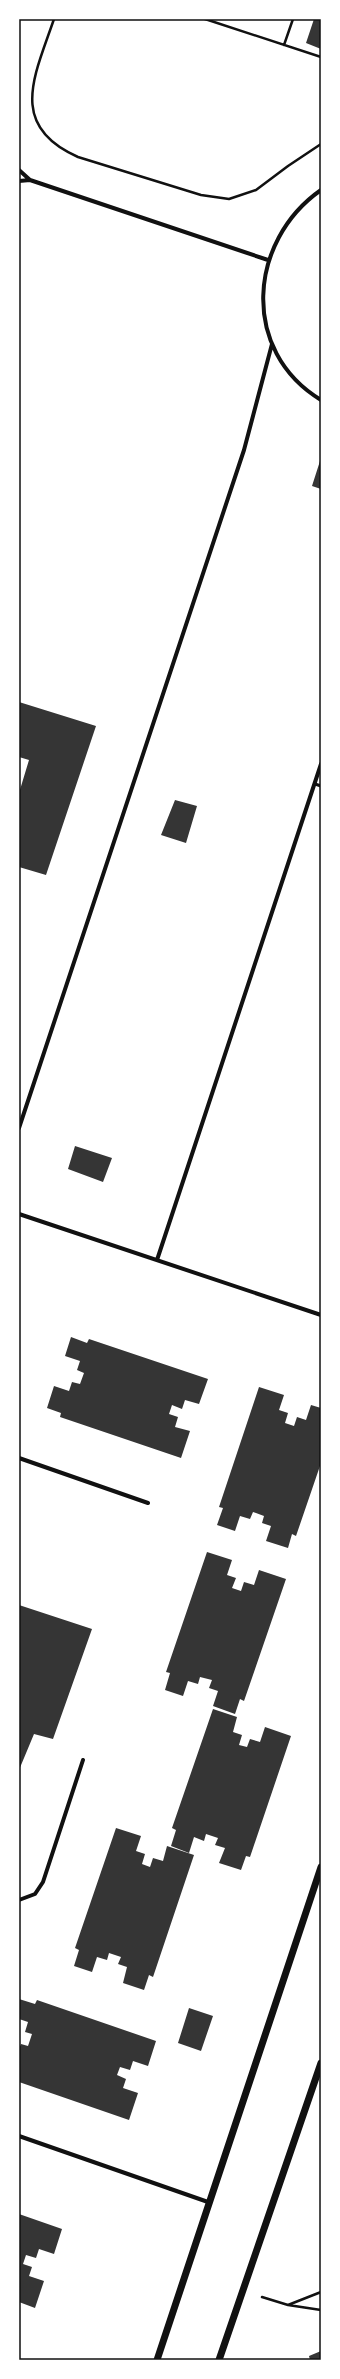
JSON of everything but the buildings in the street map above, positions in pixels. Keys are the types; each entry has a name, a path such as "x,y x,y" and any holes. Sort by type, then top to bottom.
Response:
{"street":[{"path":"19,170 30,180 268,260"},
{"path":"19,181 30,180"},
{"path":"321,190 306,200 290,218 277,238 268,260 263,281 265,323 272,344 287,370 309,393 321,400"},
{"path":"19,1128 239,464 272,344"},
{"path":"157,1260 321,764"},
{"path":"19,1214 321,1315"},
{"path":"19,1458 148,1503"},
{"path":"19,1900 35,1894 43,1882 83,1760"},
{"path":"157,2360 208,2202 321,1866"},
{"path":"219,2360 321,2063"},
{"path":"19,2136 208,2202"}],"lane":[{"path":"315,784 321,786"}],"path":[{"path":"54,19 32,83 31,103 36,121 46,137 61,149 78,157 201,195 229,199 256,190 321,144"},
{"path":"205,19 321,57"},
{"path":"284,45 293,19"},
{"path":"242,2291 288,2305 321,2310"},
{"path":"288,2305 321,2292"}]}
